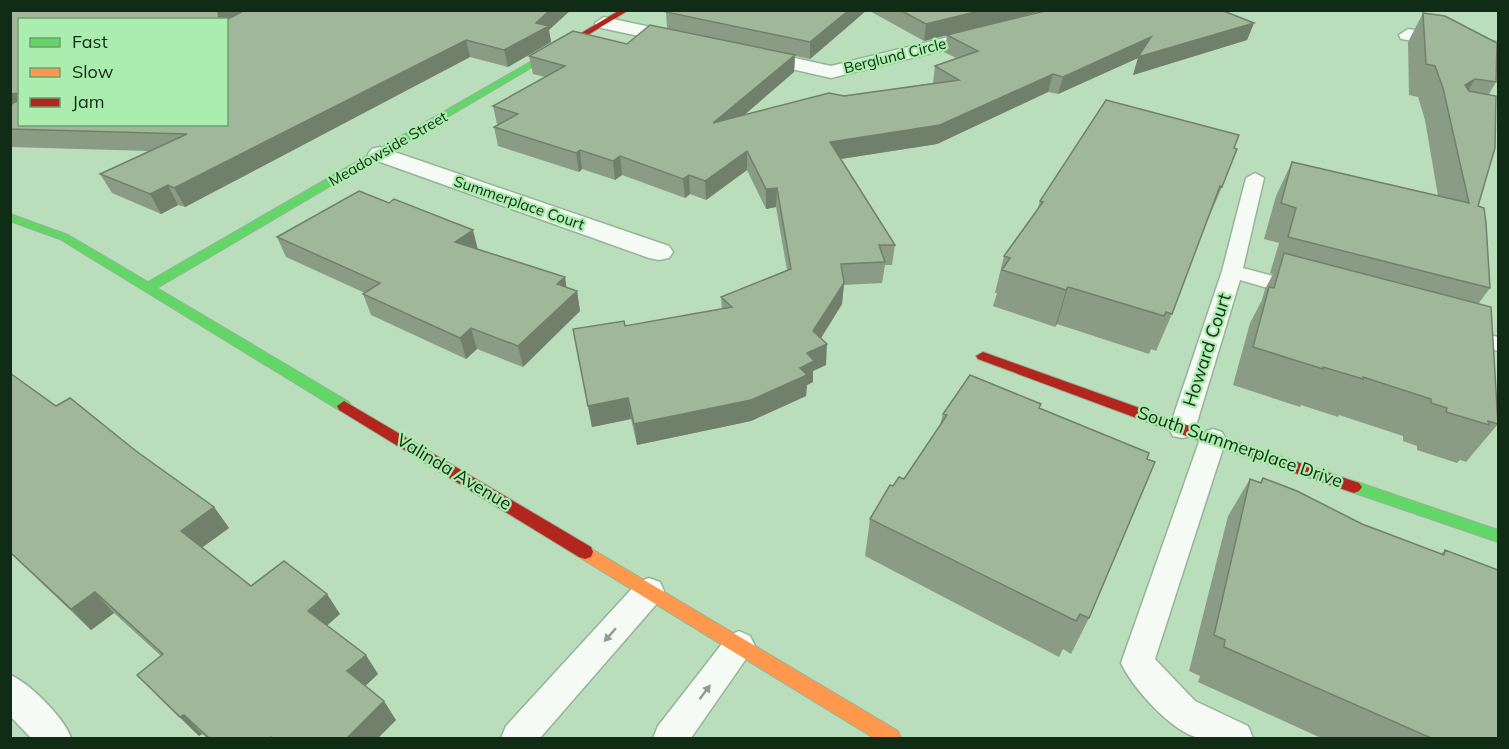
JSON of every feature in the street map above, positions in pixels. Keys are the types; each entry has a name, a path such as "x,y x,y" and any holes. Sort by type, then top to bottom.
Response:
{"street":[{"name":"Meadowside Street","path":"149,286 626,10"},
{"path":"604,23 706,45"},
{"name":"Berglund Circle","path":"729,50 831,72 1012,27"},
{"path":"1408,35 1498,48"},
{"name":"Summerplace Court","path":"380,154 659,252"},
{"name":"Valinda Avenue","path":"10,217 64,237 149,286 891,738"},
{"name":"South Summerplace Drive","path":"983,356 1182,429 1498,536"}],"lane":[{"name":"Howard Court","path":"1182,429 1232,272 1255,178"},
{"name":"Howard Court","path":"1232,272 1321,296"},
{"path":"1443,329 1498,344"},
{"path":"1213,439 1137,663 1183,714 1236,738"},
{"path":"518,738 649,591"},
{"path":"670,738 739,646"},
{"path":"10,691 54,738"}],"building":[{"path":"10,10 218,10 219,18 18,18 18,93 10,94"},
{"path":"245,10 550,10 536,23 549,26 504,50 466,40 174,188 168,185 150,194 100,174 187,134 10,129 10,105 18,100 18,126 228,126 228,19"},
{"path":"669,10 849,10 810,42 666,12"},
{"path":"900,10 983,10 926,24"},
{"path":"1049,10 1221,10 1254,23 1138,57 1151,37 1063,77 1053,74 940,125 830,142 895,245 879,245 885,262 841,264 844,283 813,331 827,344 807,353 814,361 800,368 807,375 751,400 634,424 628,398 588,406 573,329 624,321 625,326 732,307 721,297 791,269 777,188 766,189 747,151 705,181 689,175 683,179 620,156 613,161 580,150 576,153 494,127 518,114 493,106 565,66 529,56 573,31 627,44 650,25 795,55 713,123 829,93 844,96 959,80 935,66 978,51 947,35"},
{"path":"1423,13 1445,16 1497,43 1496,82 1475,79 1465,85 1469,91 1496,96 1495,148 1478,206 1484,208 1490,288 1288,237 1296,208 1281,203 1292,162 1469,203 1443,88 1435,66 1426,64"},
{"path":"1106,100 1239,135 1234,148 1237,149 1222,187 1220,186 1172,314 1166,312 1164,316 1002,270 1010,258 1004,256 1043,202 1040,201"},
{"path":"359,191 389,203 394,199 473,230 455,242 565,277 557,284 577,291 518,346 471,328 460,338 363,294 380,283 277,237"},
{"path":"1284,253 1491,307 1498,424 1488,421 1489,425 1446,412 1447,408 1431,403 1431,399 1363,377 1363,379 1323,367 1323,369 1253,347 1269,287 1274,288"},
{"path":"10,373 56,406 70,398 136,451 214,507 181,531 251,586 284,561 327,594 308,611 366,655 347,671 384,701 347,738 209,738 184,715 180,717 137,675 163,654 95,592 71,609 10,552"},
{"path":"970,375 1041,404 1039,408 1149,453 1147,459 1155,462 1089,618 1080,614 1076,621 870,519 890,485 893,486 899,477 904,479 947,415 943,414"},
{"path":"1263,478 1297,491 1362,524 1444,555 1445,550 1498,570 1498,738 1431,738 1224,647 1225,640 1214,635 1250,479 1261,483"}],"traffic: fast":[{"path":"149,287 535,63"},
{"path":"10,217 64,237 344,406"},
{"path":"1354,487 1498,536"}],"traffic: slow":[{"path":"585,552 891,738"}],"traffic: jam":[{"path":"535,63 626,10"},
{"path":"983,356 1182,429 1354,487"},
{"path":"344,406 585,552"}]}
